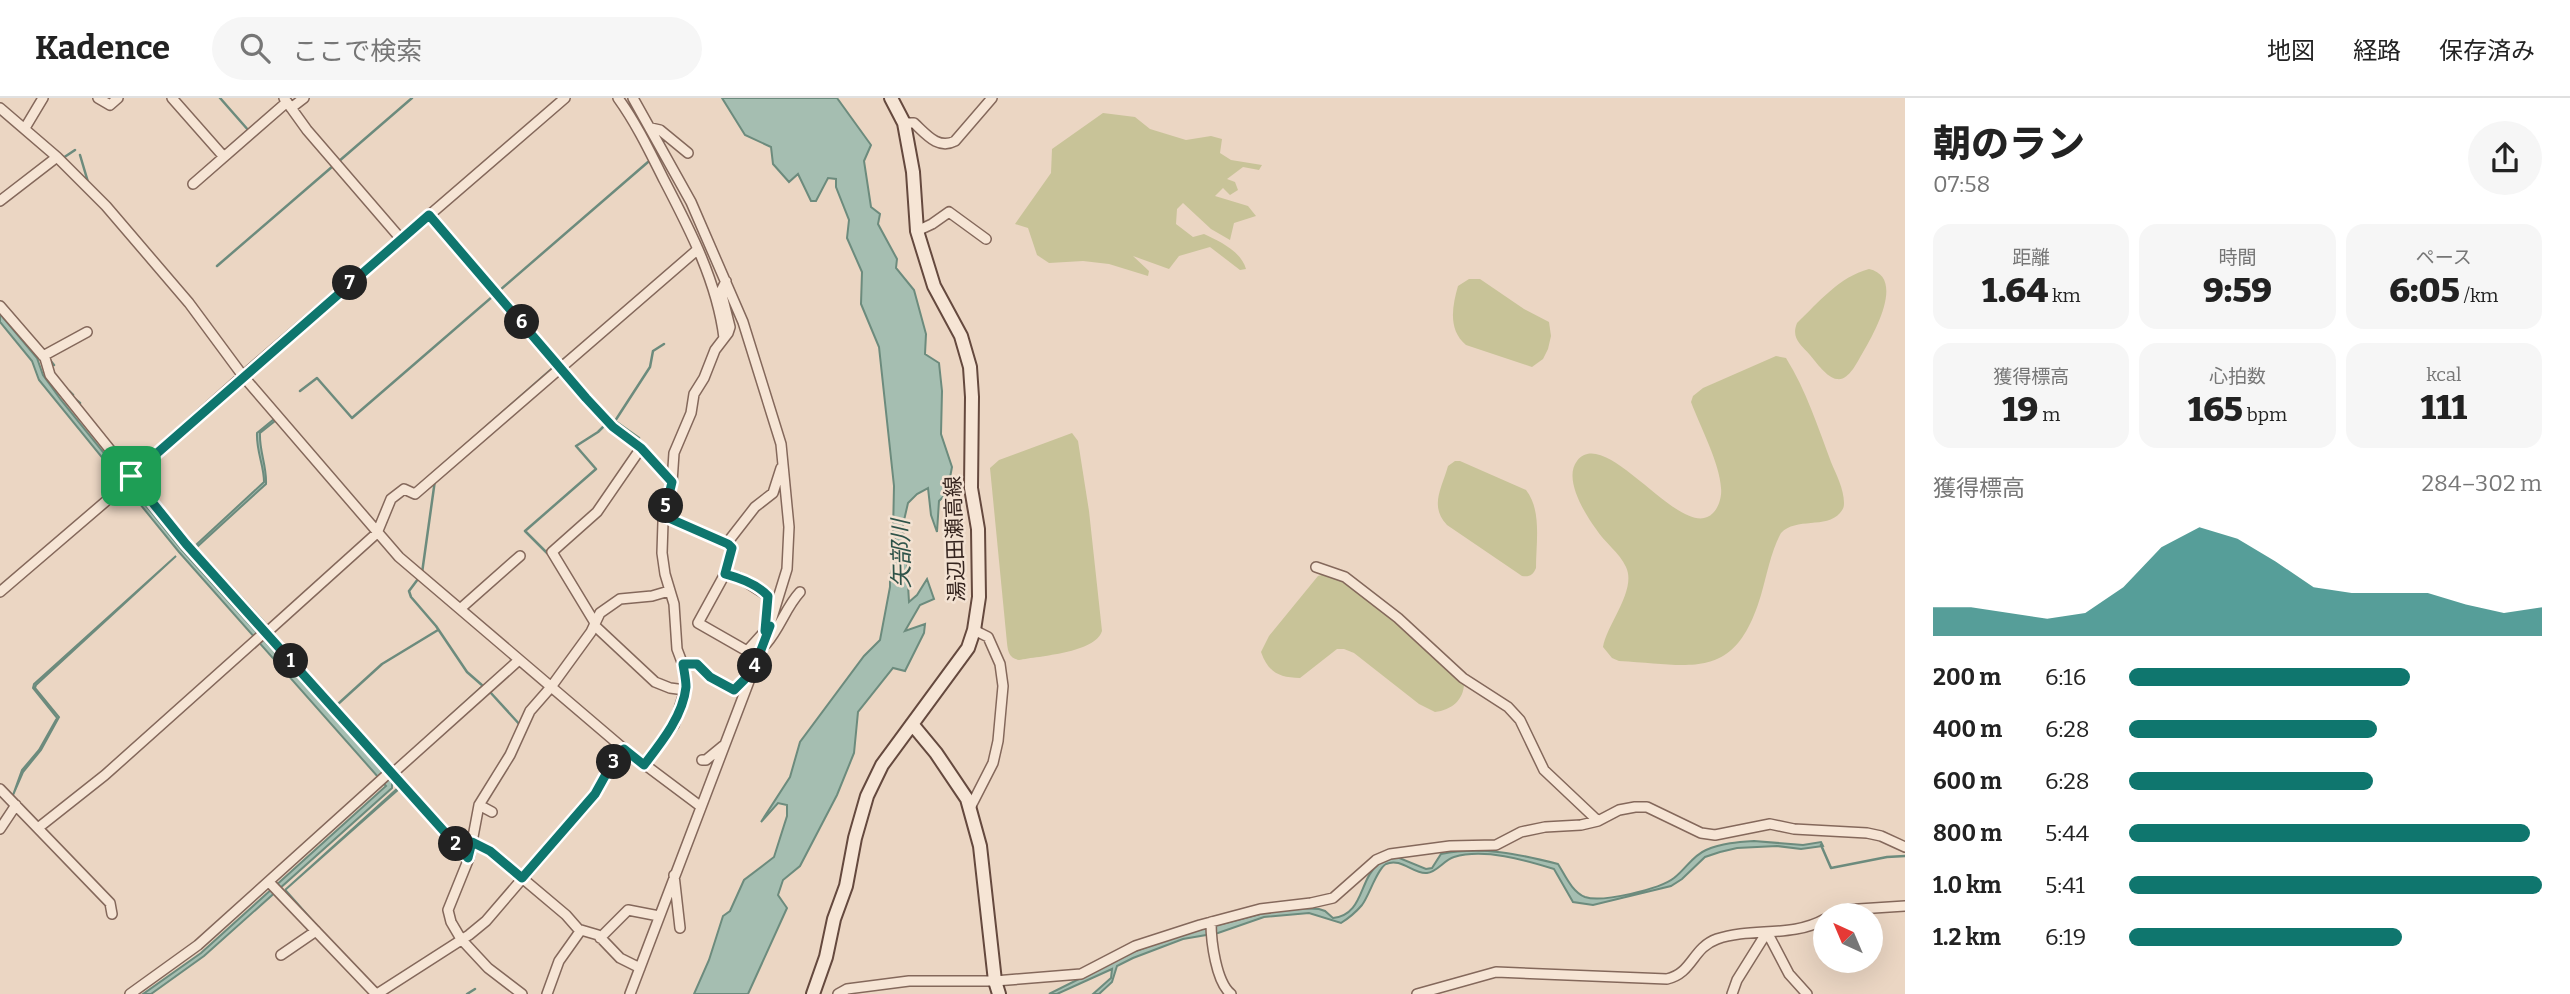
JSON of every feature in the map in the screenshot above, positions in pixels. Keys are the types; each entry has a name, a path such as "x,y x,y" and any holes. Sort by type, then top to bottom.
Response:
{"main road":[{"name":"湯辺田瀬高線","path":"813,994 846,886 855,838 867,796 882,765 956,668 968,648 979,597 978,528 971,488 970,367 961,336 934,286 916,231 913,172 904,123 891,98"},
{"path":"912,724 957,782 970,808 980,846 997,988"}],"street":[{"path":"25,128 43,98"},
{"path":"99,98 110,105 118,98"},
{"path":"174,98 223,157"},
{"path":"192,184 287,103 304,98"},
{"path":"0,592 243,376 565,98"},
{"path":"618,98 650,152 697,250 711,283 724,338"},
{"path":"630,994 762,648 787,569 789,527 781,444 743,322 691,202 633,98"},
{"path":"904,123 914,123 935,142 948,144 955,141 992,98"},
{"path":"287,103 401,239"},
{"path":"0,108 57,157 106,206 189,303 243,376 399,557 624,749 700,806"},
{"path":"651,128 660,130 688,153"},
{"path":"0,201 57,157"},
{"path":"916,231 949,212 986,239"},
{"path":"429,215 613,427 641,448 672,482"},
{"path":"38,828 106,775 377,533 391,499 404,489 415,494 697,250"},
{"path":"644,765 674,724 685,690 683,664 677,649 677,622 662,553 664,516 672,482 674,453 691,413 694,394 704,378 715,350 730,327 721,291 726,281"},
{"path":"0,306 4,318 43,356 50,375 262,635 388,775 468,858"},
{"path":"43,356 87,331"},
{"path":"641,448 597,512 552,552 595,624 655,682 685,690"},
{"path":"727,543 755,507 773,493 779,471 783,467"},
{"path":"664,516 727,543 732,548 725,574 698,623 747,651 767,629 768,596 738,577 725,574"},
{"path":"460,609 520,556"},
{"path":"1316,567 1345,577 1398,618 1464,678 1508,707 1520,720 1544,771 1598,821"},
{"path":"522,994 488,968 461,939 451,922 449,910 468,858 479,804 510,755 530,711 551,687 600,613 620,599 652,596 669,591"},
{"path":"762,648 800,592"},
{"path":"970,808 993,763 998,741 1003,686 1000,664 988,637 974,630"},
{"path":"130,994 274,887 388,775 519,660"},
{"path":"683,664 697,664 710,677 734,690 753,671"},
{"path":"702,760 706,760 720,746 724,746"},
{"path":"274,887 377,994 486,921 595,794 624,749"},
{"path":"0,789 110,903 112,914"},
{"path":"479,804 492,811"},
{"path":"0,829 16,805"},
{"path":"838,994 847,989 909,981 997,988 1081,974 1135,946 1211,922 1260,909 1333,898 1376,860 1390,854 1450,846 1496,845 1521,832 1545,827 1581,825 1598,821 1619,810 1635,807 1647,807 1701,833 1715,835 1770,824 1794,829 1867,832 1905,847"},
{"path":"472,842 490,851 545,897 580,931 600,938 621,958 640,968"},
{"path":"674,875 681,928"},
{"path":"537,906 545,897"},
{"path":"1883,906 1905,906"},
{"path":"600,938 628,909 659,916"},
{"path":"1211,922 1211,940 1226,990 1231,994"},
{"path":"1417,994 1496,972 1667,979 1686,970 1695,954 1705,944 1738,934 1801,929 1813,924"},
{"path":"281,955 316,931"},
{"path":"547,994 559,961 580,931"},
{"path":"1732,994 1767,932"},
{"path":"1767,932 1789,974 1807,994"},
{"path":"326,952 337,953"}],"shaded area":[{"path":"1103,113 1135,117 1150,129 1186,140 1211,136 1222,139 1220,153 1231,160 1262,165 1259,170 1243,167 1227,179 1235,182 1238,190 1230,195 1223,188 1215,196 1248,206 1256,216 1234,223 1230,240 1211,229 1183,203 1177,209 1176,224 1193,237 1204,234 1229,247 1246,269 1240,270 1210,247 1179,256 1169,269 1133,256 1149,271 1148,276 1109,264 1083,261 1049,263 1037,255 1028,228 1015,224 1051,173 1052,149"},
{"path":"1869,269 1880,274 1885,282 1886,293 1880,319 1852,370 1841,379 1833,378 1798,341 1795,328 1797,323 1839,284"},
{"path":"1469,279 1480,279 1524,309 1549,322 1551,336 1543,359 1532,367 1466,345 1460,339 1454,325 1454,302 1458,286"},
{"path":"1776,356 1786,358 1806,396 1841,487 1843,509 1827,521 1795,525 1781,533 1751,623 1738,643 1724,655 1708,662 1690,665 1619,661 1612,658 1603,647 1625,596 1628,576 1623,562 1586,515 1574,486 1573,468 1577,461 1590,454 1606,458 1683,513 1700,518 1713,513 1720,498 1720,478 1691,402 1693,396 1703,388"},
{"path":"1072,433 1078,441 1089,511 1102,631 1089,644 1078,649 1019,660 1011,656 1007,646 990,468 999,460"},
{"path":"1455,461 1526,490 1534,507 1537,527 1536,568 1531,575 1522,576 1447,525 1442,518 1438,497 1448,466"},
{"path":"1338,570 1464,681 1462,693 1456,702 1447,709 1435,712 1419,704 1354,653 1344,649 1337,649 1300,678 1286,677 1271,669 1261,652 1269,636 1318,576"}],"water":[{"name":"矢部川","path":"722,98 837,98 871,145 864,161 871,207 880,214 878,224 897,259 896,268 914,290 926,334 925,354 939,363 942,391 941,434 952,467 947,493 939,501 937,532 931,515 928,488 908,503 902,529 909,551 909,602 927,579 934,599 920,605 905,631 925,624 924,633 905,671 893,668 858,712 854,753 837,795 800,866 783,880 778,895 787,908 748,994 694,994 709,960 723,916 730,911 744,880 774,857 787,816 787,805 778,803 761,822 790,777 800,742 864,656 880,640 890,576 898,547 893,533 894,486 879,347 861,304 862,272 847,238 849,220 836,187 836,179 828,178 816,201 811,201 798,174 789,182 773,164 771,147 745,135"},
{"path":"0,314 37,358 43,375 61,400 182,550 392,781 392,788 204,956 151,994 143,994 201,953 386,786 179,552 39,380 32,361 0,322"},
{"path":"274,419 275,421 260,433 266,484 198,546 197,544 264,482 257,433"},
{"path":"138,476 190,540 265,625 189,542"},
{"path":"176,556 36,685 35,688 59,717 41,750 23,772 13,795 22,770 39,750 57,718 33,688 34,684"},
{"path":"398,788 399,789 285,890"},
{"path":"1754,841 1803,845 1821,842 1823,846 1801,849 1777,846 1737,848 1720,852 1705,857 1671,886 1593,905 1573,902 1554,869 1518,859 1491,854 1466,855 1454,857 1427,873 1392,862 1379,871 1362,905 1341,923 1309,913 1264,917 1218,933 1183,939 1133,958 1117,966 1112,982 1099,994 1093,994 1111,978 1112,969 1057,994 1049,994 1133,952 1179,935 1264,913 1297,908 1319,909 1333,918 1343,916 1355,904 1377,865 1397,857 1426,869 1432,868 1441,854 1456,852 1486,851 1529,857 1558,864 1580,895 1604,898 1631,894 1667,882 1697,856 1712,848"}],"waterway":[{"path":"220,98 249,131"},
{"path":"338,162 412,98"},
{"path":"63,158 75,150"},
{"path":"80,155 88,182"},
{"path":"300,391 317,378 352,418 648,162"},
{"path":"217,266 333,166"},
{"path":"639,438 615,421 650,367 653,351 664,344"},
{"path":"559,363 581,345"},
{"path":"49,359 54,365"},
{"path":"415,489 554,367"},
{"path":"69,391 73,395"},
{"path":"75,399 80,403"},
{"path":"547,553 525,531 596,469 576,446 604,426"},
{"path":"422,573 435,480"},
{"path":"416,747 483,686 467,672 436,626 411,597 409,591 418,579"},
{"path":"338,704 382,664 438,630"},
{"path":"490,692 521,726"},
{"path":"400,775 405,781"},
{"path":"1821,845 1831,868 1905,856"},
{"path":"286,891 318,927"},
{"path":"448,924 455,936"},
{"path":"467,994 475,989"}],"route":[{"path":"429,215 586,398 613,427 641,448 672,482 664,516 732,548 725,574 738,577 768,596 765,631 770,626 753,671 734,690 710,677 697,664 683,664 686,687 674,724 667,736 644,765 624,749 595,794 522,878 490,851 472,842 468,858 186,544 131,476 429,215"}]}
